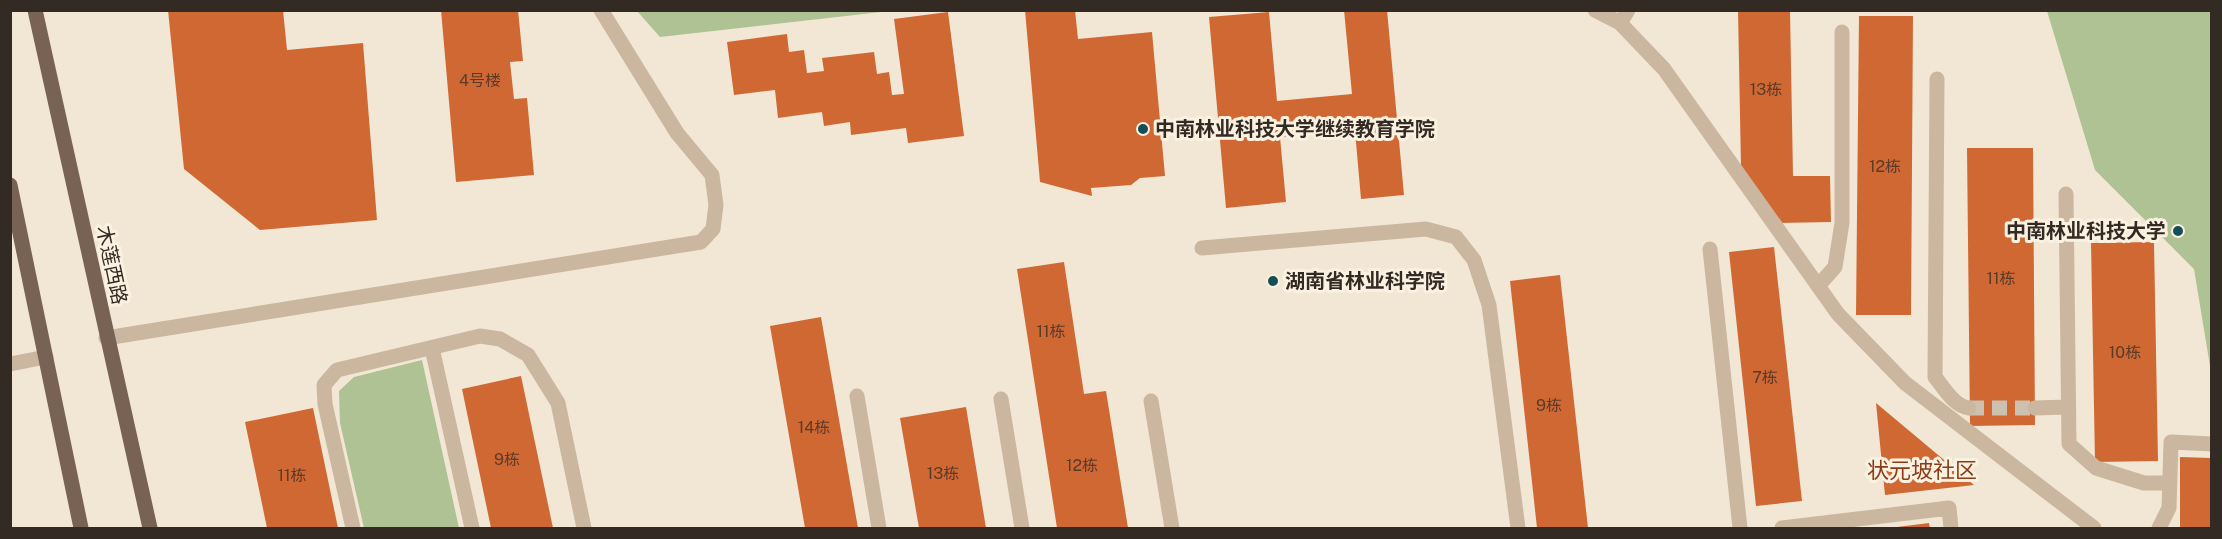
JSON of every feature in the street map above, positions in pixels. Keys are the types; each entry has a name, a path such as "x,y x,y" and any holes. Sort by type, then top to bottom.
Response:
{"main road":[{"name":"木莲西路","path":"35,10 150,528"},
{"path":"10,185 81,528"}],"street":[{"path":"106,338 701,242 713,229 716,205 712,175 677,133 601,10"},
{"path":"1595,10 1624,17 1664,69 1838,314 1905,383 2094,528"},
{"path":"1818,286 1835,267 1842,223 1842,32"},
{"path":"1923,397 1935,377 1937,79"},
{"path":"2066,194 2069,444 2096,468 2144,483 2170,483"},
{"path":"1202,248 1426,229 1456,237 1474,260 1489,305 1518,528"},
{"path":"1710,249 1740,528"},
{"path":"353,528 325,404 324,385 337,370 480,336 500,339 528,355 558,403 584,528"},
{"path":"432,348 472,528"},
{"path":"10,364 46,357"},
{"path":"1935,377 1951,397 1965,408 1969,408"},
{"path":"857,396 879,528"},
{"path":"1001,399 1022,528"},
{"path":"1151,401 1172,528"},
{"path":"2035,408 2068,407"},
{"path":"2158,528 2169,508 2171,442 2211,444"},
{"path":"1782,528 1855,524 1949,508 1951,528"}],"green space":[{"path":"637,11 890,11 660,37"},
{"name":"中南林业科技大学","path":"2047,11 2211,11 2211,372 2194,269 2095,170"},
{"path":"422,360 459,528 364,528 340,423 339,391 354,377"}],"building":[{"path":"168,10 283,10 287,50 363,43 377,220 260,230 184,169"},
{"path":"441,10 518,10 523,61 510,62 514,99 527,98 534,175 456,182"},
{"path":"1025,10 1075,10 1078,39 1152,32 1165,176 1140,178 1131,185 1091,188 1092,196 1040,182"},
{"path":"1344,10 1387,10 1404,195 1361,199 1355,131 1280,137 1286,202 1226,208 1209,17 1269,12 1277,101 1352,94"},
{"path":"1738,10 1790,10 1793,176 1830,176 1831,222 1774,223 1741,167"},
{"path":"948,12 964,136 908,143 906,128 851,135 850,122 824,126 822,112 778,118 775,90 734,95 727,42 787,34 789,52 804,50 807,73 824,71 822,58 874,52 877,74 889,72 892,95 904,94 894,19"},
{"path":"1859,16 1913,16 1911,315 1856,315"},
{"path":"1967,148 2033,148 2035,425 1970,426"},
{"path":"2154,242 2158,461 2095,462 2091,243"},
{"path":"1774,247 1802,501 1756,506 1729,252"},
{"path":"1064,262 1084,394 1106,391 1128,528 1057,528 1017,269"},
{"path":"1560,275 1588,528 1537,528 1510,281"},
{"path":"821,317 858,528 805,528 770,326"},
{"path":"521,376 553,528 491,528 462,389"},
{"path":"1876,403 1974,485 1885,495"},
{"path":"966,407 986,528 919,528 900,418"},
{"path":"313,408 338,528 267,528 245,422"},
{"path":"2180,457 2212,458 2212,528 2180,528"},
{"path":"1929,523 1930,528 1897,528 1897,527"}],"tunnel":[{"path":"1969,408 2035,408"}],"place":[{"name":"中南林业科技大学继续教育学院","path":"1143,129"},
{"name":"中南林业科技大学","path":"2178,231"},
{"name":"湖南省林业科学院","path":"1273,281"}],"district":[{"name":"状元坡社区","path":"1922,470"}]}
